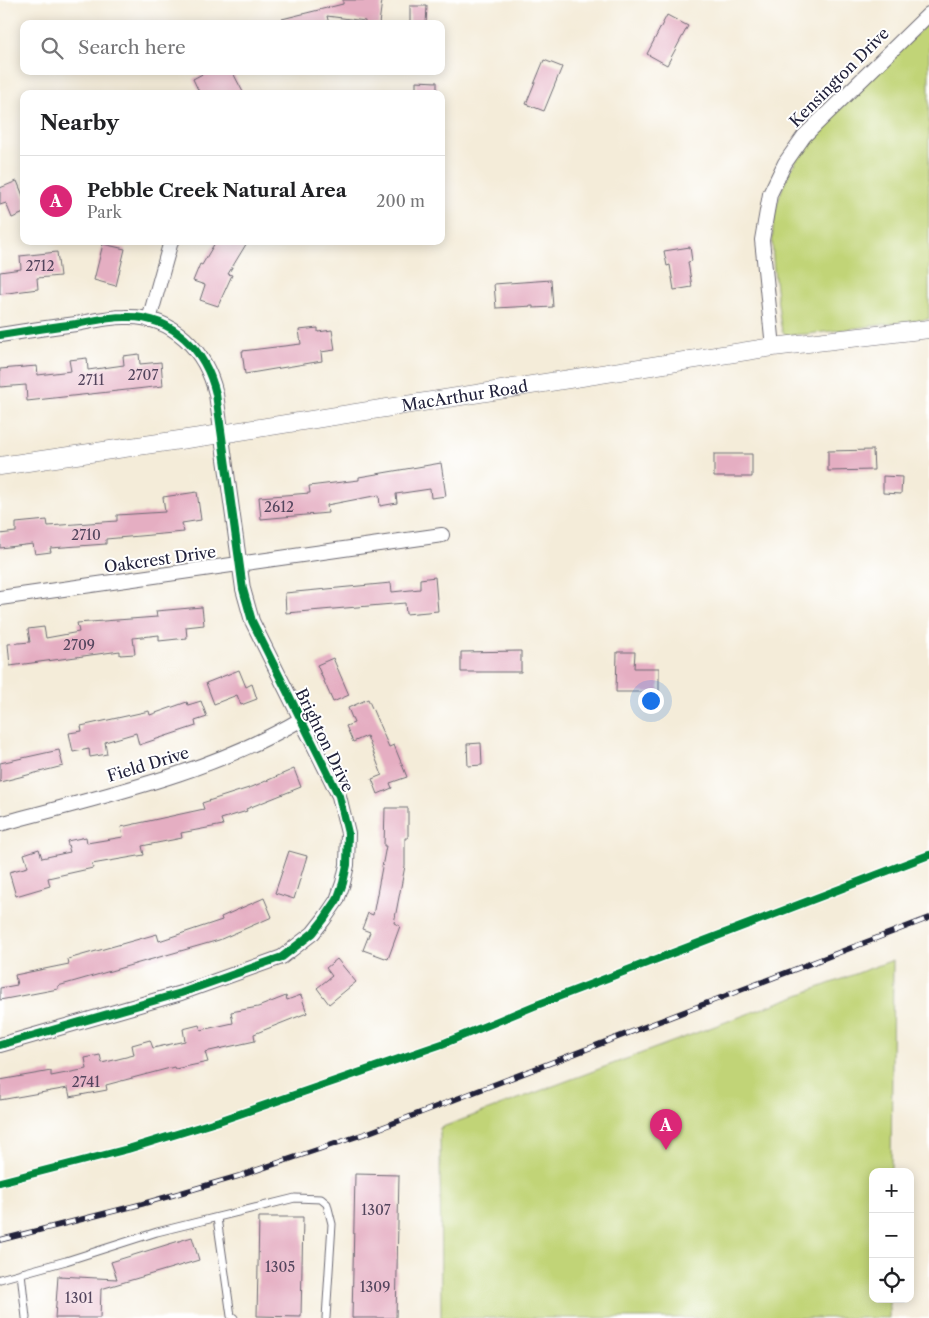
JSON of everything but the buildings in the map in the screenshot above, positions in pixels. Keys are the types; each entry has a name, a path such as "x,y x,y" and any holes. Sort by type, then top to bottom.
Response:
{"street":[{"name":"Kensington Drive","path":"773,347 762,240 770,194 789,156 809,129 929,14"},
{"path":"149,320 170,245"},
{"name":"Brighton Drive","path":"0,335 124,317 149,320 166,325 182,335 204,359 212,380 240,566 252,621 339,796 348,833 347,865 336,900 313,933 282,957 253,969 108,1015 0,1045"},
{"name":"MacArthur Road","path":"0,466 221,434 773,347 929,329"},
{"name":"Oakcrest Drive","path":"0,598 240,566 442,535"},
{"name":"Field Drive","path":"0,824 198,768 278,733 300,720"}],"lane":[{"path":"0,1279 157,1232 295,1198 321,1200 327,1204 332,1224 326,1318"},
{"path":"216,1218 232,1316 234,1318"},
{"path":"22,1273 26,1318"}],"green space":[{"path":"929,22 929,319 787,335 782,331 780,320 772,245 773,225 784,184 811,137"},
{"path":"893,960 891,1168 869,1168 869,1303 889,1303 889,1318 441,1318 440,1128"}],"railway":[{"path":"0,1240 142,1204 239,1176 370,1132 929,918"}],"cycle path":[{"path":"0,335 100,319 142,318 158,322 172,329 195,350 211,378 216,394 243,589 252,621 339,796 348,833 347,865 337,900 313,933 282,957 181,993 0,1045"},
{"path":"0,1182 128,1149 219,1121 442,1044 534,1006 929,855"}],"place":[{"name":"Pebble Creek Natural Area","path":"666,1150"}]}
